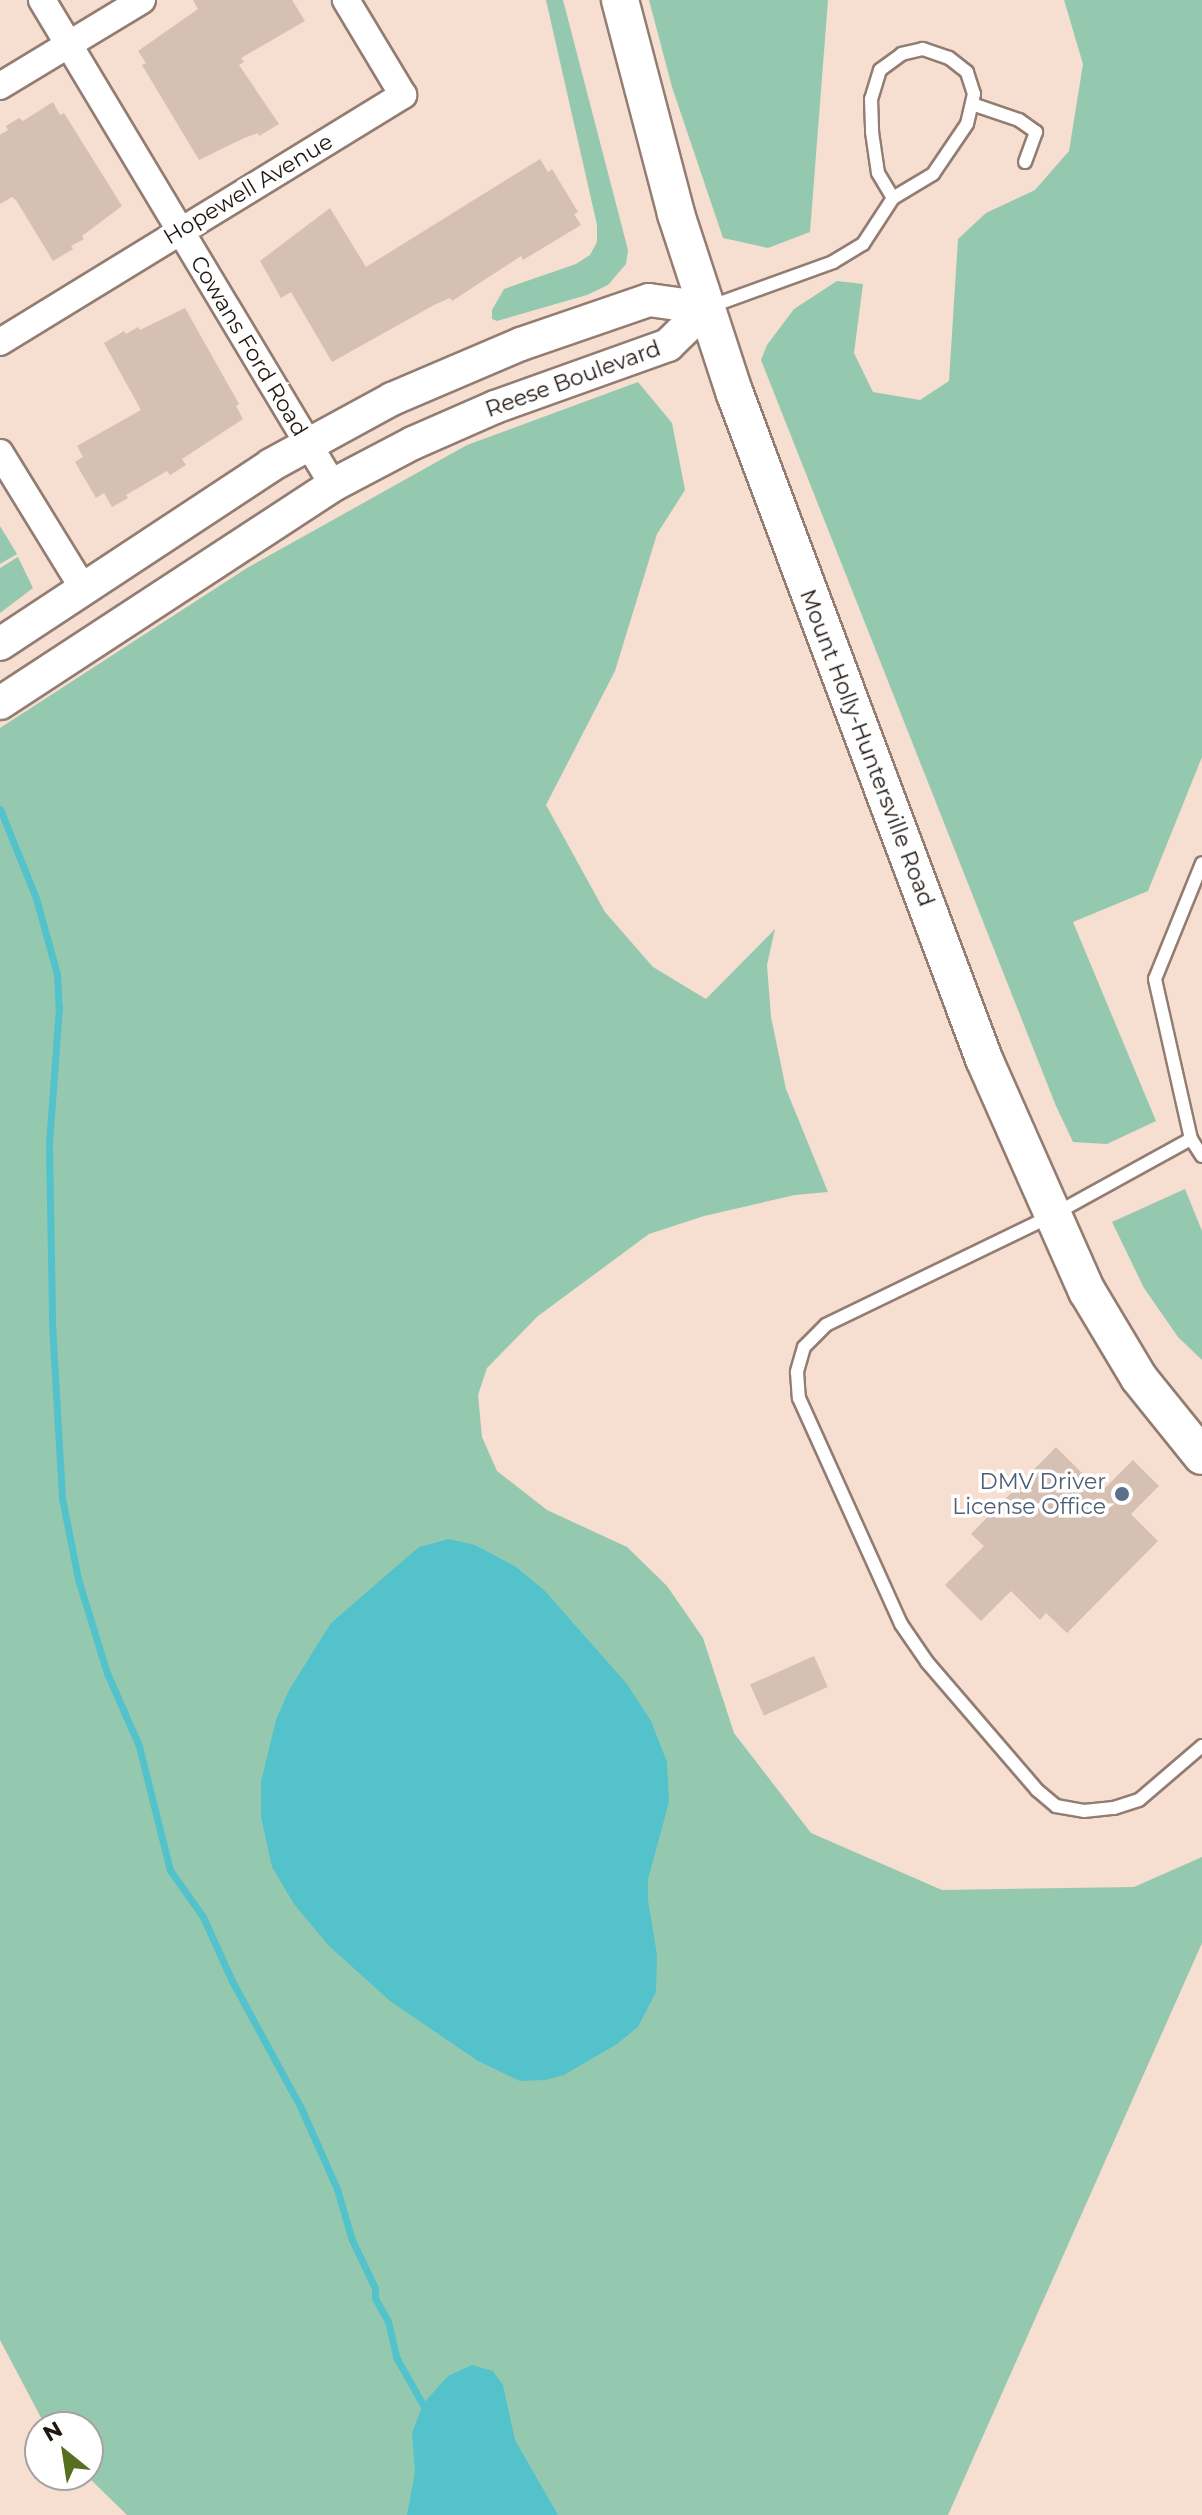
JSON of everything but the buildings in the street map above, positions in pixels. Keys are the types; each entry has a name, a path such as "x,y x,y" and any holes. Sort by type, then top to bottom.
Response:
{"main road":[{"name":"Mount Holly-Huntersville Road","path":"620,0 649,118 706,308 759,462 984,1059 1051,1216 1087,1291 1139,1378 1202,1456"}],"street":[{"name":"Cowans Ford Road","path":"42,0 333,485"},
{"path":"0,86 142,0"},
{"name":"Hopewell Avenue","path":"0,342 179,229 403,95 346,0"},
{"path":"0,644 308,443 392,399 476,362 649,300 706,308"},
{"name":"Reese Boulevard","path":"0,703 333,485 413,443 495,407 668,345 706,308"},
{"path":"0,453 83,588"}],"lane":[{"path":"706,308 833,262 863,244 893,198 933,174 967,124 974,94 967,72 949,58 923,49 902,54 880,70 871,99 878,173 893,198"},
{"path":"972,104 1019,120 1036,132 1025,162"},
{"path":"1202,863 1155,979 1191,1139 1202,1156"},
{"path":"1191,1139 1051,1216 826,1325 804,1347 797,1372 799,1398 901,1624 927,1662 1037,1790 1056,1806 1084,1811 1114,1808 1139,1800 1202,1746"}],"green space":[{"path":"546,0 563,0 628,250 626,264 608,285 587,295 497,321 492,319 492,310 504,289 576,264 590,255 597,242 597,225"},
{"path":"649,0 828,0 810,232 768,248 723,238 672,87"},
{"path":"1064,0 1202,0 1202,757 1148,891 1073,922 1156,1121 1107,1144 1073,1142 1056,1106 761,360 767,345 794,309 837,281 863,284 854,353 873,392 920,400 949,381 958,239 986,213 1035,190 1069,151 1083,64"},
{"path":"638,382 672,423 685,490 657,534 615,671 546,805 605,912 653,967 706,999 775,929 767,965 771,1017 786,1089 828,1192 795,1195 704,1216 649,1234 538,1316 487,1368 478,1395 482,1437 497,1471 547,1510 627,1547 667,1586 703,1638 734,1733 811,1833 942,1890 1134,1887 1202,1857 1202,1943 948,2515 127,2515 102,2491 104,2411 38,2411 0,2340 0,728 247,568 467,445"},
{"path":"0,526 17,554 0,564"},
{"path":"18,557 33,588 0,613 0,568"},
{"path":"1185,1189 1202,1231 1202,1360 1178,1337 1144,1288 1112,1222"}],"water":[{"path":"449,1539 475,1545 516,1567 545,1591 627,1684 651,1721 667,1762 669,1802 648,1879 648,1900 657,1955 656,1992 638,2027 617,2044 564,2075 545,2080 520,2081 478,2061 390,2001 328,1945 294,1904 272,1867 261,1817 261,1782 276,1720 289,1690 331,1623 419,1547"},
{"path":"472,2365 493,2371 503,2385 515,2440 558,2515 407,2515 415,2472 412,2433 423,2404 448,2376"}],"waterway":[{"path":"0,809 36,898 57,974 59,1007 49,1144 52,1324 62,1498 78,1579 107,1673 139,1746 170,1870 203,1917 232,1981 301,2108 337,2189 352,2240 375,2288 375,2298 388,2321 396,2357 427,2412"}],"place":[{"name":"DMV Driver License Office","path":"1122,1494"}]}
